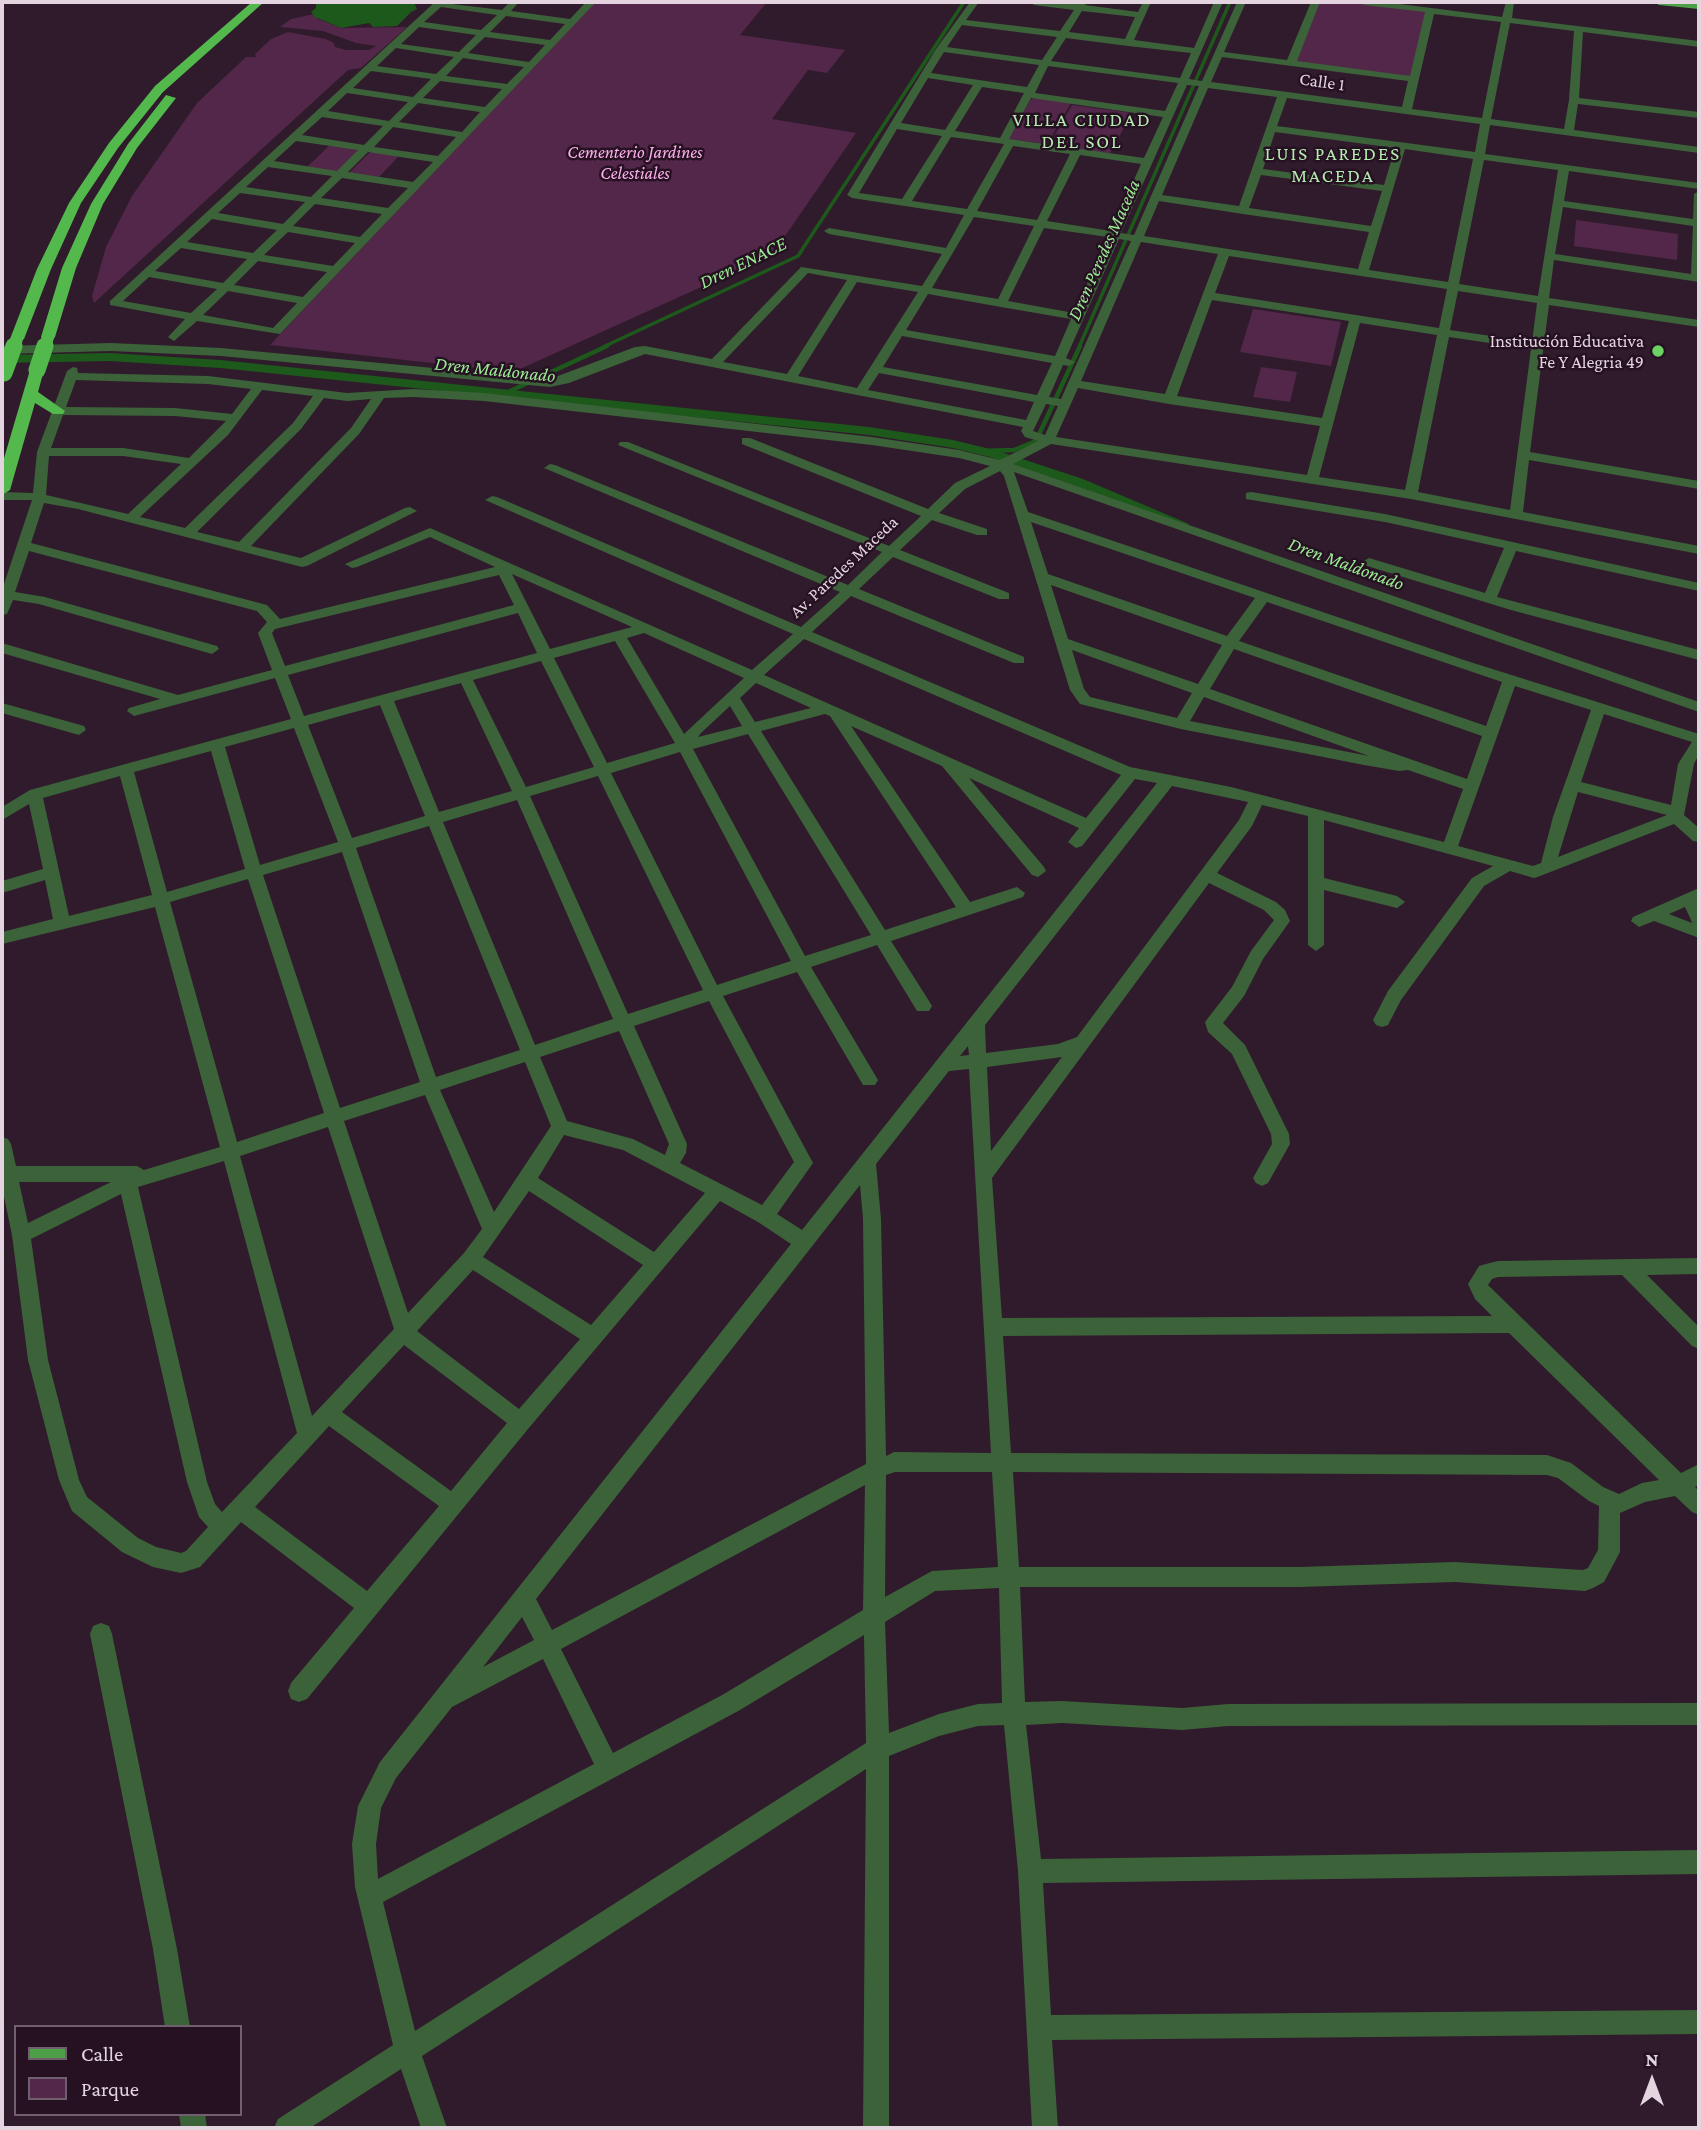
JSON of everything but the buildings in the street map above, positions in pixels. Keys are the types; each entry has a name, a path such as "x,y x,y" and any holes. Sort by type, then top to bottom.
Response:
{"highway":[{"path":"3,377 44,269 75,204 113,146 159,89 258,2"},
{"path":"2,490 69,268 97,204 132,147 176,91 275,2"},
{"path":"30,393 58,411"}],"main road":[{"path":"1659,2 1699,6"}],"street":[{"path":"174,337 515,2"},
{"path":"583,2 591,2"},
{"path":"572,22 440,3 114,303 276,332 307,301 591,2"},
{"path":"974,2 941,49 897,126 852,195 1699,324"},
{"path":"1034,2 1081,5 1142,15"},
{"path":"1128,43 1147,2"},
{"path":"1219,2 1041,399 1027,431 1029,434 1049,440 1411,495 1496,527 1511,547 1699,587"},
{"path":"1049,440 1076,384 1154,197 1241,2"},
{"path":"1291,63 1316,2"},
{"path":"1364,2 1699,44"},
{"path":"1411,495 1510,2"},
{"path":"860,393 949,252 1045,63 1081,5"},
{"path":"1406,111 1430,10"},
{"path":"960,22 1198,51"},
{"path":"416,24 552,43"},
{"path":"1568,133 1574,100 1579,29"},
{"path":"392,45 531,65"},
{"name":"Calle 1","path":"941,49 1699,150"},
{"path":"1218,54 1413,79"},
{"path":"367,68 509,87"},
{"path":"925,75 1169,115"},
{"path":"905,204 979,83"},
{"path":"344,90 487,110"},
{"path":"1243,211 1283,95"},
{"path":"1574,100 1699,115 1699,108"},
{"path":"318,113 464,135"},
{"path":"897,126 1147,162"},
{"path":"1271,128 1699,186"},
{"path":"292,137 441,160"},
{"path":"1363,272 1401,146"},
{"path":"1001,304 1076,152"},
{"path":"265,163 416,186"},
{"path":"1256,168 1389,187"},
{"path":"1516,514 1549,256 1564,168"},
{"path":"237,189 390,212"},
{"path":"1549,256 1698,279 1699,194"},
{"path":"1154,197 1375,230"},
{"path":"1558,203 1698,223"},
{"path":"208,215 364,241"},
{"path":"829,231 949,252"},
{"path":"178,244 336,270"},
{"path":"1170,400 1225,251"},
{"path":"714,364 805,269 1079,317"},
{"path":"147,272 307,301"},
{"path":"790,379 853,279"},
{"path":"1210,296 1539,347"},
{"path":"1312,479 1354,319"},
{"path":"900,331 1083,365"},
{"path":"2,350 66,346 221,352 559,382 635,351 645,350 1030,425"},
{"path":"875,369 1067,404"},
{"path":"2,611 5,594 39,499 44,452 72,374 141,377 260,385 347,397 414,393 526,402 872,441 959,454 1002,465 1699,707"},
{"path":"520,380 530,387 526,402"},
{"path":"1076,384 1327,423"},
{"path":"130,520 237,418 260,385"},
{"path":"187,534 297,426 321,394"},
{"path":"241,548 355,431 380,396"},
{"path":"58,411 175,412 237,418"},
{"name":"Av. Paredes Maceda","path":"684,746 696,729 960,486 1049,440"},
{"path":"746,441 929,514 982,532"},
{"path":"624,445 1004,596"},
{"path":"44,452 123,452 191,462"},
{"path":"1523,455 1699,485"},
{"path":"1002,465 1010,475 1077,690 1085,701 1181,724 1364,760 1399,766 1411,764"},
{"path":"550,468 1019,660"},
{"path":"2,496 79,505 302,563 410,511"},
{"path":"1251,496 1385,518 1496,527 1516,514 1699,550"},
{"path":"492,500 1131,772 1316,813 1450,847 1534,872 1607,846 1676,815"},
{"path":"1024,515 1263,598 1699,741 1686,764 1676,815"},
{"path":"352,564 430,532 501,566 1089,826"},
{"path":"23,545 262,608 268,611 276,624"},
{"path":"1490,598 1511,547"},
{"path":"1369,562 1699,655"},
{"path":"492,1230 430,1086 347,845 265,633 270,626 276,624 501,566"},
{"path":"501,566 713,993 804,1163 765,1216"},
{"path":"1040,576 1492,734"},
{"path":"5,594 40,600 212,649"},
{"path":"1181,724 1231,641 1263,598"},
{"path":"134,711 521,608"},
{"path":"2,815 15,804 35,794 646,628"},
{"path":"618,635 684,746 801,964 869,1080"},
{"path":"1063,642 1473,787"},
{"path":"2,648 177,699"},
{"path":"465,677 522,794 678,1144 677,1153 667,1166"},
{"path":"1450,847 1510,679"},
{"path":"732,697 923,1006"},
{"path":"385,698 437,819 560,1127"},
{"path":"2,708 79,730"},
{"path":"1548,867 1572,785 1599,708"},
{"path":"2,938 162,899 684,746 831,711"},
{"path":"831,711 966,910"},
{"path":"217,744 254,872 336,1116 405,1334 522,1422"},
{"path":"944,760 1038,871"},
{"path":"126,769 308,1437"},
{"path":"1076,842 1131,772"},
{"path":"434,2128 407,2050 367,1887 364,1844 370,1807 388,1770 1168,780"},
{"path":"1572,785 1676,815 1699,837"},
{"path":"1681,790 1699,796"},
{"path":"35,794 62,922"},
{"path":"983,1176 1246,822 1257,799"},
{"path":"1316,813 1316,946"},
{"path":"1382,1020 1394,996 1478,882 1510,864"},
{"path":"2,887 52,872"},
{"path":"1206,876 1270,906 1282,921 1257,955 1238,991 1214,1022 1214,1027 1239,1050 1280,1134 1281,1144 1262,1178"},
{"path":"1316,882 1397,902"},
{"path":"21,1235 128,1182 232,1151 1017,893"},
{"path":"1699,920 1694,896 1647,918 1699,932"},
{"path":"976,1023 983,1176 1009,1577 1014,1713 1030,1871 1045,2128"},
{"path":"944,1065 1059,1051 1083,1042"},
{"path":"560,1127 628,1144 765,1216 804,1242"},
{"path":"2,1144 5,1173 21,1235 38,1360 69,1480 79,1504 130,1545 153,1557 174,1563 192,1560 405,1334 471,1259 527,1180 560,1127"},
{"path":"867,1163 872,1219 876,1469 876,2128"},
{"path":"5,1173 154,1174"},
{"path":"527,1180 656,1264"},
{"path":"128,1182 197,1482 206,1510 222,1527"},
{"path":"299,1691 368,1605 717,1192"},
{"path":"471,1259 593,1338"},
{"path":"1626,1266 1699,1340"},
{"path":"1699,1266 1486,1272 1478,1284 1482,1293 1699,1505"},
{"path":"993,1326 1515,1324"},
{"path":"328,1414 453,1504"},
{"path":"443,1700 876,1469 894,1462 1547,1465 1564,1469 1610,1502 1619,1504 1642,1493 1679,1485 1699,1474"},
{"path":"370,1896 732,1702 932,1581 1009,1577 1299,1577 1455,1572 1569,1582 1585,1581 1595,1575 1609,1552 1610,1502"},
{"path":"240,1508 368,1605"},
{"path":"524,1597 608,1768"},
{"path":"101,1634 165,1949 178,2025"},
{"path":"286,2128 878,1749 939,1725 978,1715 1062,1712 1182,1719 1228,1714 1699,1714"},
{"path":"1030,1871 1699,1862"},
{"path":"1039,2028 1699,2022"}],"green space":[{"name":"Cementerio Jardines Celestiales","path":"595,2 767,2 740,35 845,50 827,73 808,70 772,119 856,133 772,255 520,369 504,371 270,345"},
{"path":"1316,2 1352,2 1429,12 1410,77 1295,62"},
{"path":"314,14 318,19 341,28 407,27 361,68 348,70 94,303 92,296 106,247 132,196 197,103 246,57 256,57 255,54 271,39 288,32 326,39 334,43 335,47 346,50 369,50 376,46 356,43 323,31 280,27 291,19"},
{"path":"1031,99 1071,103 1047,144 1008,139"},
{"path":"1072,105 1132,113 1109,155 1049,145"},
{"path":"330,145 360,149 337,172 307,167"},
{"path":"371,151 400,155 379,177 349,173"},
{"path":"1576,220 1678,234 1677,260 1574,246"},
{"path":"1253,309 1341,322 1331,366 1240,352"},
{"path":"1261,367 1297,372 1290,402 1253,397"}],"shaded area":[{"path":"414,2 417,9 397,26 373,27 369,23 341,28 315,17 311,12 316,8 316,3"}],"waterway":[{"name":"Dren ENACE","path":"603,347 798,256 964,2"},
{"name":"Dren Peredes Maceda","path":"1079,347 1230,2"},
{"name":"Dren ENACE","path":"506,393 607,346"},
{"name":"Dren Peredes Maceda","path":"981,451 1014,450 1036,441 1080,346"},
{"name":"Dren Maldonado","path":"2,359 110,357 220,364 869,431 953,444 994,454 1078,482 1182,524"}],"place":[{"name":"Institución Educativa Fe Y Alegria 49","path":"1658,351"}],"district":[{"name":"VILLA CIUDAD DEL SOL","path":"1082,131"},
{"name":"LUIS PAREDES MACEDA","path":"1333,165"}]}
